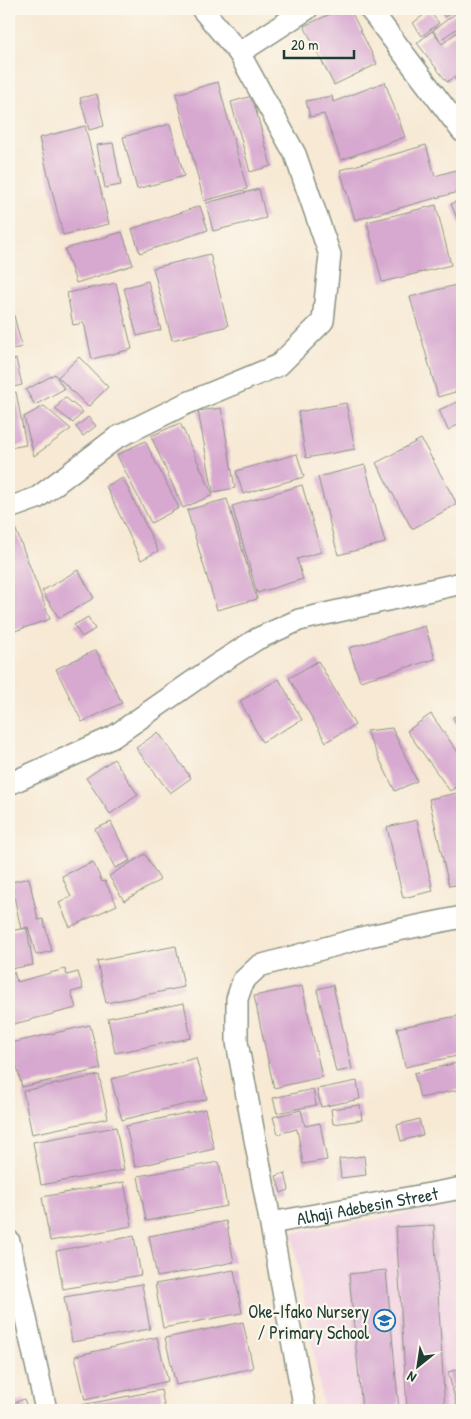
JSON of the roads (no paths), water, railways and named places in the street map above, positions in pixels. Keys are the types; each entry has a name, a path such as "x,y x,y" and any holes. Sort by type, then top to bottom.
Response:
{"street":[{"path":"9,508 37,498 116,438 185,404 279,365 323,321 330,255 294,154 239,53 202,9"},
{"path":"239,53 307,9"},
{"path":"370,9 462,131"},
{"path":"9,784 113,737 215,666 258,639 299,620 462,582"},
{"path":"305,1410 237,1042 237,999 243,980 259,966 369,936 462,917"},
{"name":"Alhaji Adebesin Street","path":"271,1223 462,1188"},
{"path":"9,1241 46,1410"}],"place":[{"name":"Oke-Ifako Nursery / Primary School","path":"385,1321"}]}
